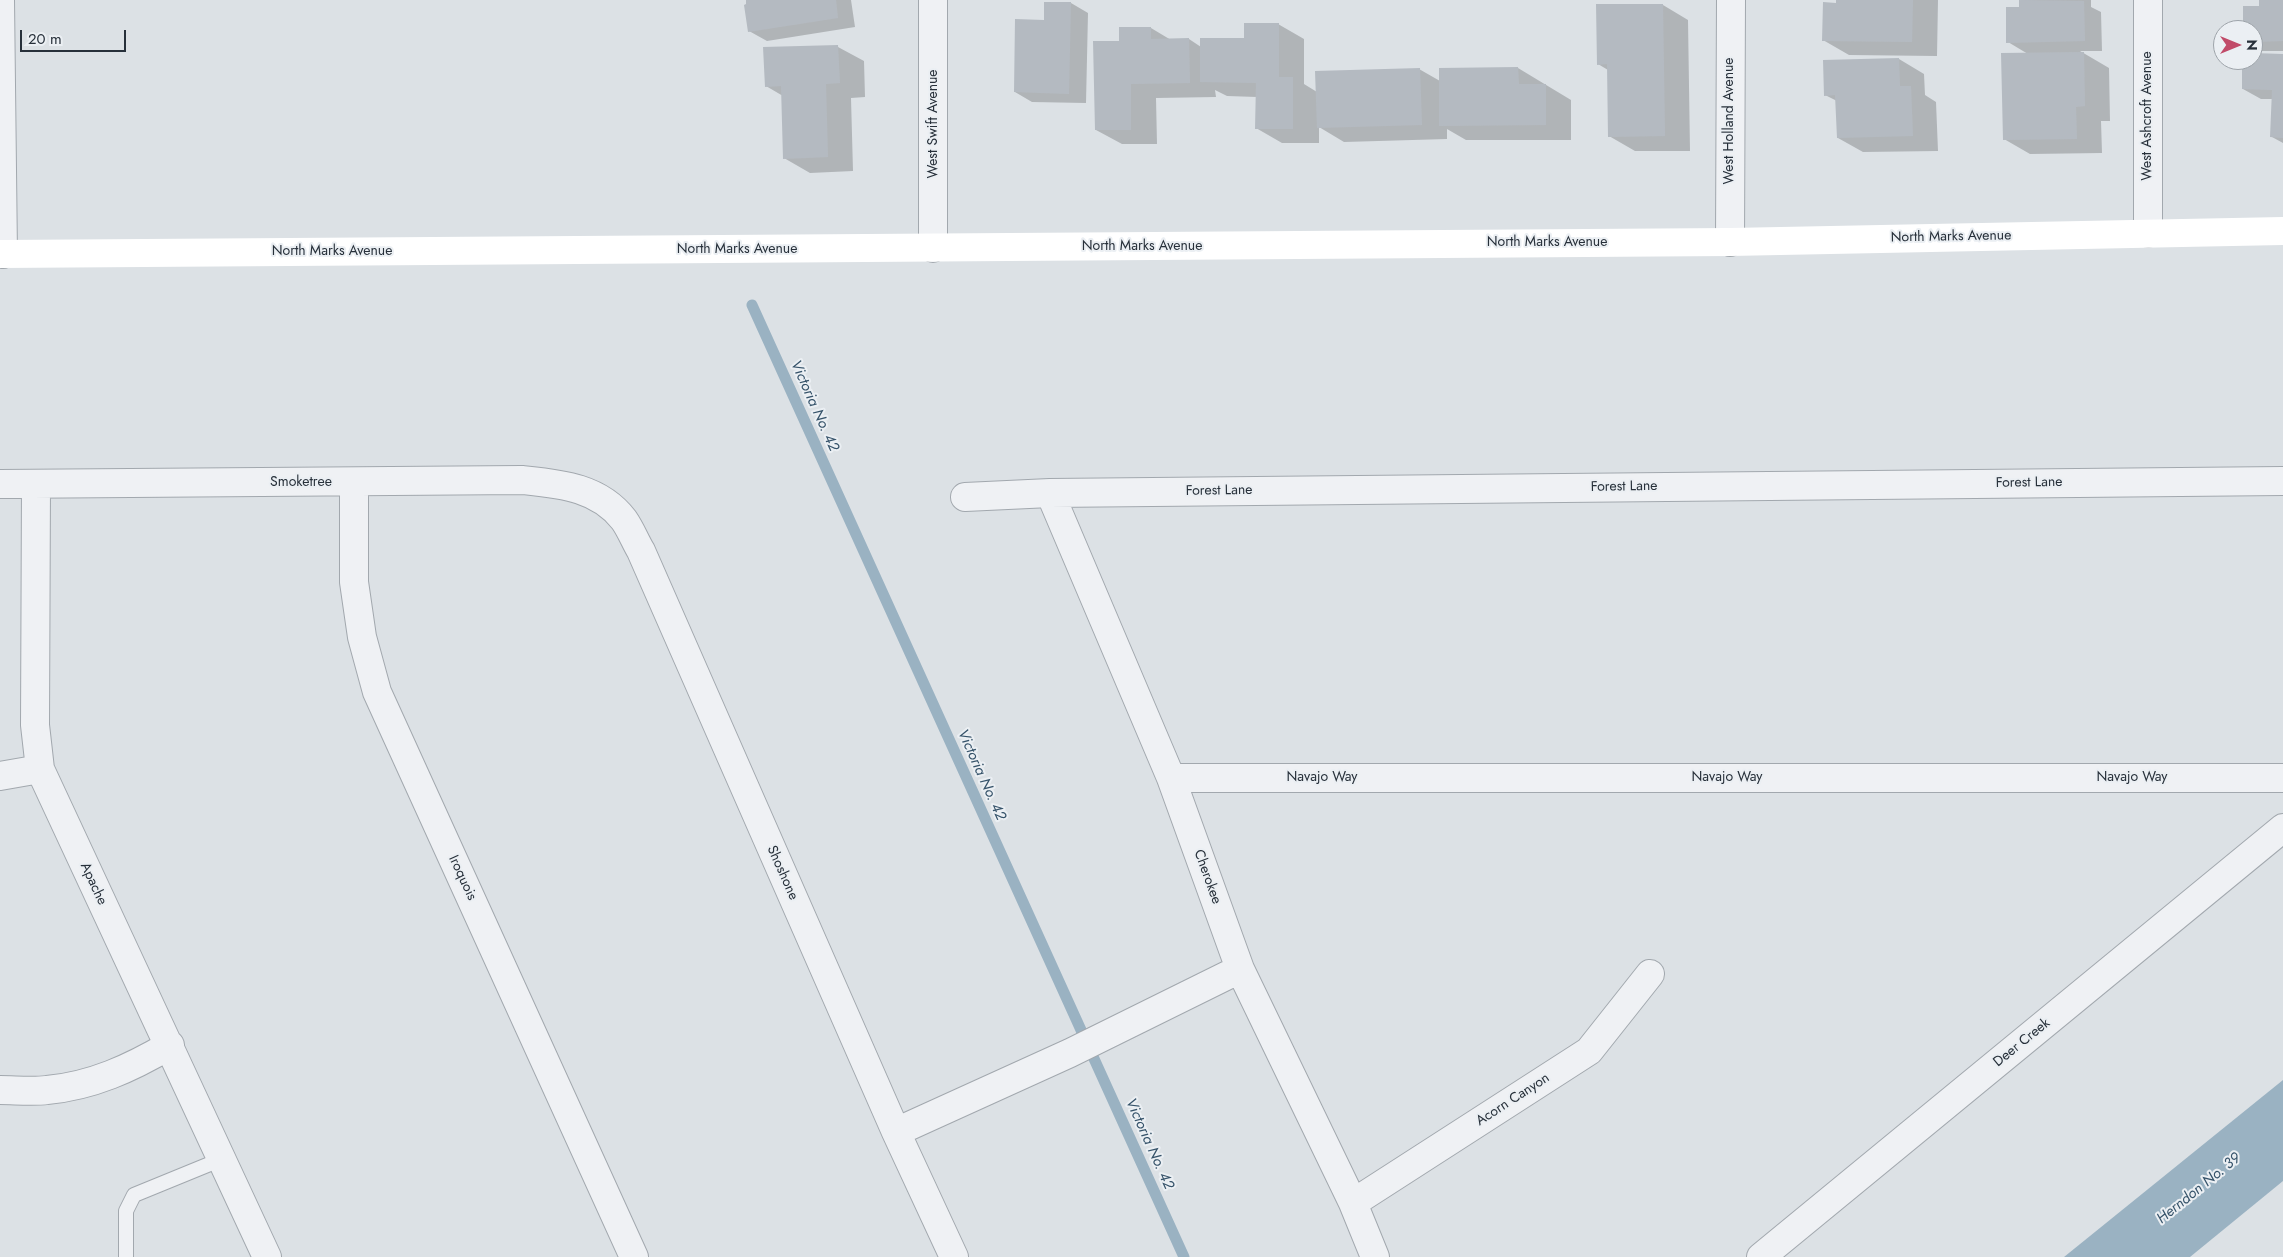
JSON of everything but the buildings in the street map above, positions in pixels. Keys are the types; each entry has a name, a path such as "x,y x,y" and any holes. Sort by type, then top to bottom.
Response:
{"main road":[{"name":"North Marks Avenue","path":"1,254 1730,242 2283,231"}],"street":[{"path":"0,0 1,254"},
{"name":"West Swift Avenue","path":"933,0 935,15 933,248"},
{"name":"West Holland Avenue","path":"1730,242 1731,0"},
{"name":"West Ashcroft Avenue","path":"2148,0 2148,233"},
{"name":"Smoketree","path":"0,484 522,480 564,485 599,497"},
{"name":"Forest Lane","path":"965,497 1050,493 2283,481"},
{"name":"Iroquois","path":"354,482 354,582 362,637 377,692 634,1257"},
{"name":"Apache","path":"36,484 35,724 40,769 267,1257"},
{"name":"Cherokee","path":"1050,493 1171,778 1240,970 1353,1202 1375,1257"},
{"name":"Shoshone","path":"599,497 624,520 641,551 896,1132 954,1257"},
{"path":"0,776 40,769"},
{"name":"Navajo Way","path":"1171,778 2283,778"},
{"name":"Deer Creek","path":"1761,1257 2283,828"},
{"path":"896,1132 1070,1052 1240,970"},
{"name":"Acorn Canyon","path":"1353,1202 1589,1051 1650,974"},
{"path":"0,1090 46,1090 96,1081 134,1066 170,1045"}],"lane":[{"path":"126,1257 126,1211 134,1195 222,1159"}],"water":[{"name":"Herndon No. 39","path":"2283,1080 2283,1181 2190,1257 2064,1257"}],"waterway":[{"name":"Victoria No. 42","path":"752,305 1184,1257"}]}
